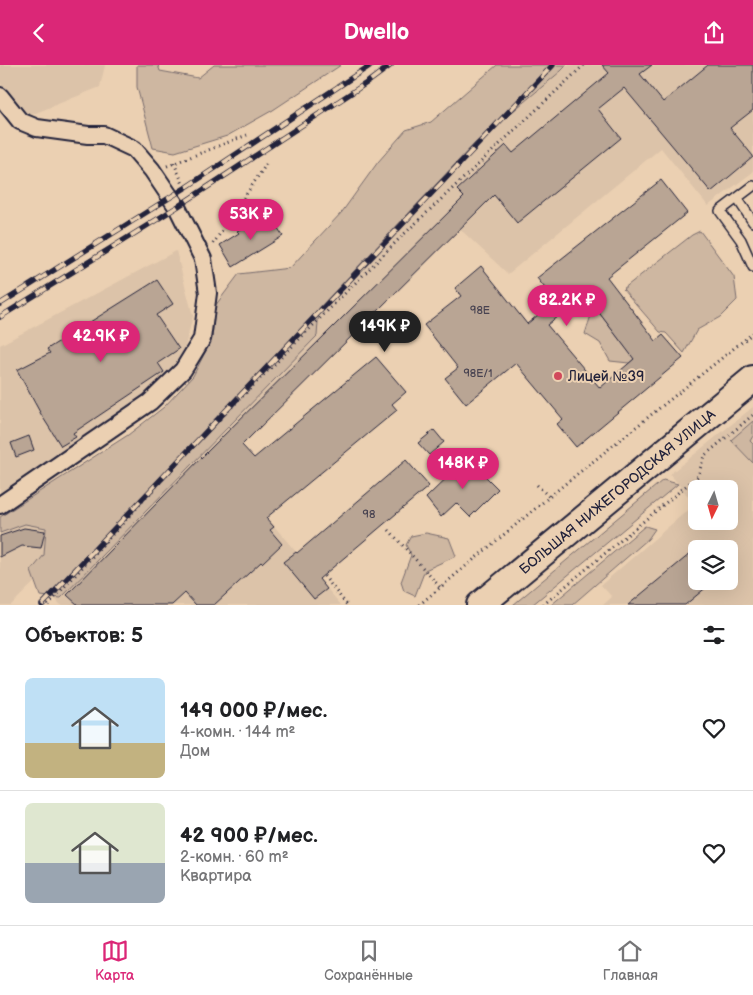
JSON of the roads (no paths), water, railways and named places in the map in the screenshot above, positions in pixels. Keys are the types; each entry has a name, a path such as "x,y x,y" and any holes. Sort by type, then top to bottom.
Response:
{"main road":[{"name":"БОЛЬШАЯ НИЖЕГОРОДСКАЯ УЛИЦА","path":"480,605 753,379"}],"street":[{"path":"0,96 20,121 36,128 88,135 104,135 134,149 152,170 177,207 203,259 208,293 202,339 183,371 150,402 0,505"}],"lane":[{"path":"753,186 720,211 741,241 753,267"},
{"path":"737,198 753,222"}],"railway":[{"path":"0,304 185,188 371,65"},
{"path":"0,317 177,207 391,65"},
{"path":"42,605 553,65"}],"place":[{"name":"Лицей №39","path":"558,376"}]}
